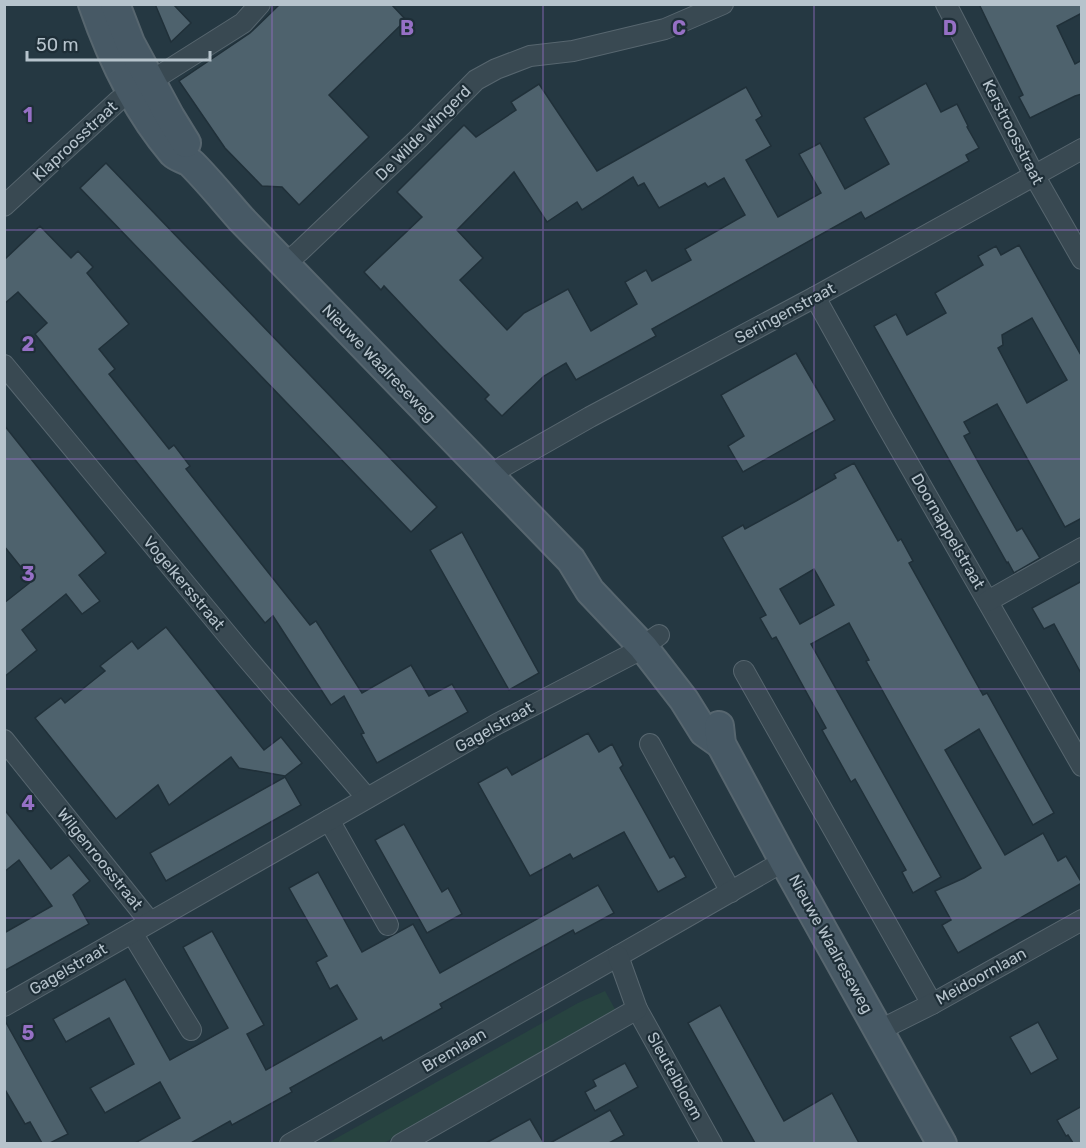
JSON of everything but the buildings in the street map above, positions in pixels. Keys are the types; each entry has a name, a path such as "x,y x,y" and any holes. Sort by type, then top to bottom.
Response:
{"street":[{"name":"Nieuwe Waalreseweg","path":"93,4 106,43 134,90 170,117 187,144 190,162 241,219 489,477 571,560 604,582 651,641 700,689 718,722 721,744 942,1143"},
{"name":"Nieuwe Waalreseweg","path":"115,4 129,43 134,90"},
{"path":"134,90 243,22 260,4"},
{"name":"De Wilde Wingerd","path":"284,264 394,162 476,80 496,69 530,56 573,51 656,32 723,4"},
{"name":"Kerstroosstraat","path":"946,4 1034,175 1082,259"},
{"name":"Klaproosstraat","path":"4,206 134,90"},
{"name":"Seringenstraat","path":"489,477 590,417 815,297 1082,149"},
{"name":"Doornappelstraat","path":"815,297 1082,766"},
{"name":"Vogelkersstraat","path":"4,365 245,656 367,798"},
{"path":"988,601 1082,548"},
{"name":"Gagelstraat","path":"4,1006 497,724 651,641"},
{"path":"744,670 932,1004"},
{"name":"Wilgenroosstraat","path":"4,740 150,922"},
{"path":"650,744 730,892"},
{"path":"329,820 388,925"},
{"name":"Bremlaan","path":"290,1143 784,861"},
{"name":"Meidoornlaan","path":"880,1030 932,1004 1082,920"},
{"path":"132,933 191,1030"},
{"path":"401,1143 637,1009 618,956"},
{"name":"Sleutelbloem","path":"637,1009 708,1142"}],"green space":[{"path":"605,991 616,1011 589,1029 384,1143 326,1144 578,1003"}]}
